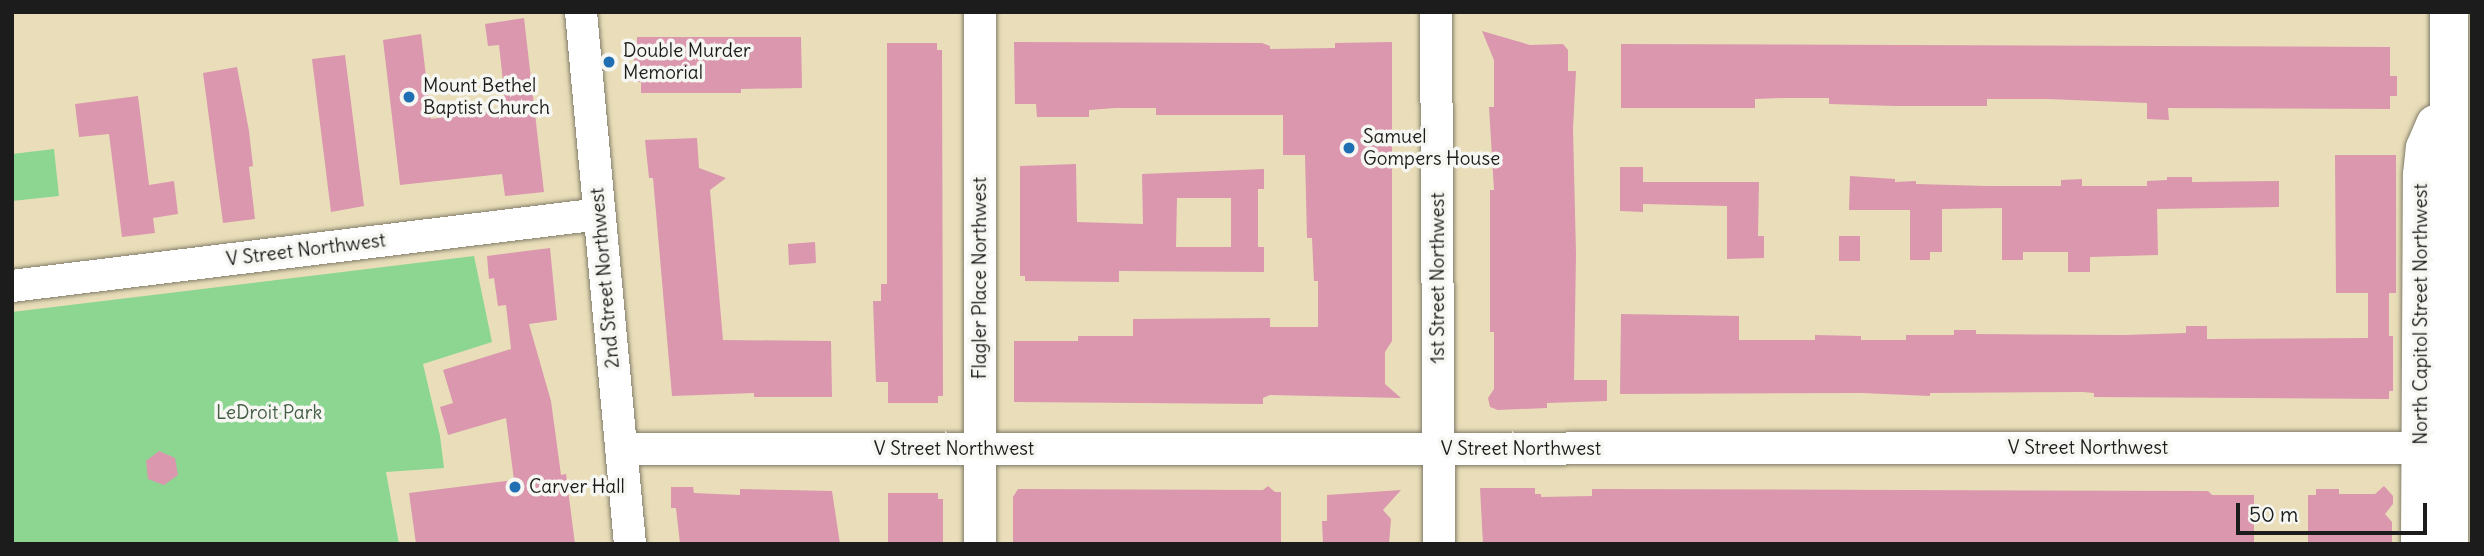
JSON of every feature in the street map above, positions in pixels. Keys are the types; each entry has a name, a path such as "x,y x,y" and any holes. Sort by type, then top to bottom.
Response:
{"main road":[{"name":"North Capitol Street Northwest","path":"2449,12 2449,544"},
{"name":"North Capitol Street Northwest","path":"2420,544 2422,175 2425,148 2449,90"}],"street":[{"name":"2nd Street Northwest","path":"582,12 630,544"},
{"name":"Flagler Place Northwest","path":"979,544 980,12"},
{"name":"1st Street Northwest","path":"1436,12 1438,544"},
{"name":"V Street Northwest","path":"12,286 600,214"},
{"name":"V Street Northwest","path":"621,449 2420,448"}],"green space":[{"path":"54,149 59,196 12,201 12,154"},
{"name":"LeDroit Park","path":"474,256 492,342 423,364 440,436 444,468 386,472 399,544 12,544 12,312"}],"building":[{"path":"524,18 544,192 505,196 502,174 400,185 383,40 421,34 431,119 506,109 499,45 488,46 485,24"},
{"path":"1482,31 1530,45 1563,44 1568,50 1568,71 1576,71 1573,129 1576,254 1574,380 1607,380 1607,401 1547,403 1547,408 1498,410 1490,407 1488,398 1494,389 1494,332 1490,332 1490,190 1494,190 1489,107 1494,107 1494,60"},
{"path":"637,37 801,37 802,88 741,89 741,93 641,93 641,82 634,82 634,45 637,45"},
{"path":"1014,42 1262,43 1270,46 1270,49 1335,48 1335,43 1392,42 1392,341 1385,352 1385,384 1401,398 1270,395 1263,398 1263,404 1014,402 1014,341 1078,341 1078,336 1133,336 1133,319 1270,318 1270,327 1318,327 1318,281 1314,281 1312,238 1307,238 1305,155 1283,155 1283,115 1156,115 1156,108 1115,108 1089,110 1089,117 1037,117 1036,104 1015,104"},
{"path":"887,43 937,43 937,50 942,50 943,396 938,396 938,403 888,403 888,382 876,382 873,301 881,301 881,284 887,284"},
{"path":"1621,44 2390,47 2390,76 2397,76 2397,96 2390,96 2390,109 2168,108 2169,120 2147,119 2147,103 2047,99 1987,99 1987,106 1895,106 1829,104 1829,98 1782,98 1755,99 1755,108 1621,108"},
{"path":"345,55 364,206 331,212 312,59"},
{"path":"237,67 249,131 253,166 249,167 255,219 223,223 203,73"},
{"path":"138,96 149,185 174,181 178,214 153,218 155,233 122,237 109,134 79,137 75,104"},
{"path":"697,138 699,168 726,178 710,190 723,340 831,341 832,397 754,397 754,393 672,396 653,178 649,178 645,140"},
{"path":"2335,155 2396,155 2396,293 2389,293 2389,336 2393,336 2393,391 2389,391 2389,399 2094,397 2094,393 2083,392 1930,393 1930,396 1862,393 1620,394 1621,314 1739,316 1739,340 1815,340 1815,335 1861,336 1861,340 1906,340 1906,335 1954,335 1954,330 1976,330 1976,334 2125,335 2186,333 2186,326 2207,326 2207,339 2368,338 2368,293 2336,293"},
{"path":"1076,164 1077,222 1143,224 1142,174 1264,169 1264,189 1258,189 1258,247 1264,247 1264,272 1119,271 1119,282 1025,281 1025,276 1020,276 1020,166","holes":["1177,198 1231,198 1231,247 1176,247"]},
{"path":"1620,167 1643,167 1643,182 1759,182 1758,236 1764,236 1764,258 1727,259 1727,206 1643,204 1643,212 1620,211"},
{"path":"1850,176 1895,179 1895,182 1916,181 1916,184 1987,186 2061,186 2061,180 2082,179 2082,186 2147,186 2147,181 2167,180 2167,177 2192,177 2192,182 2279,181 2279,207 2157,209 2158,255 2090,257 2090,272 2068,272 2068,252 2023,252 2023,260 2002,260 2002,208 1942,209 1942,252 1930,252 1930,260 1910,260 1910,210 1849,210"},
{"path":"1839,236 1860,236 1860,261 1839,261"},
{"path":"815,242 816,263 789,265 788,244"},
{"path":"550,248 557,320 529,324 551,401 561,475 566,474 575,544 416,544 409,493 514,480 506,418 448,435 440,407 453,403 443,370 511,349 506,305 498,306 494,278 489,279 487,256"},
{"path":"159,451 175,458 178,475 164,485 148,479 146,461"},
{"path":"1268,486 1275,492 1281,492 1281,544 1013,544 1013,497 1018,489 1263,490"},
{"path":"2384,486 2393,496 2393,504 2385,514 2392,522 2392,544 2308,544 2308,495 2316,495 2316,489 2339,489 2339,494 2375,494"},
{"path":"671,487 693,487 694,493 740,495 740,489 832,491 840,544 680,544 676,508 671,508"},
{"path":"1480,488 1535,488 1535,494 1541,494 1541,497 1592,496 1592,489 2208,491 2212,495 2254,495 2254,544 1483,544"},
{"path":"1401,490 1383,510 1391,519 1389,544 1323,544 1322,521 1327,521 1327,495"},
{"path":"888,493 938,493 938,499 943,499 943,544 888,544"}],"place":[{"name":"Double Murder Memorial","path":"609,62"},
{"name":"Mount Bethel Baptist Church","path":"409,97"},
{"name":"Samuel Gompers House","path":"1349,148"},
{"name":"Carver Hall","path":"515,487"}]}
